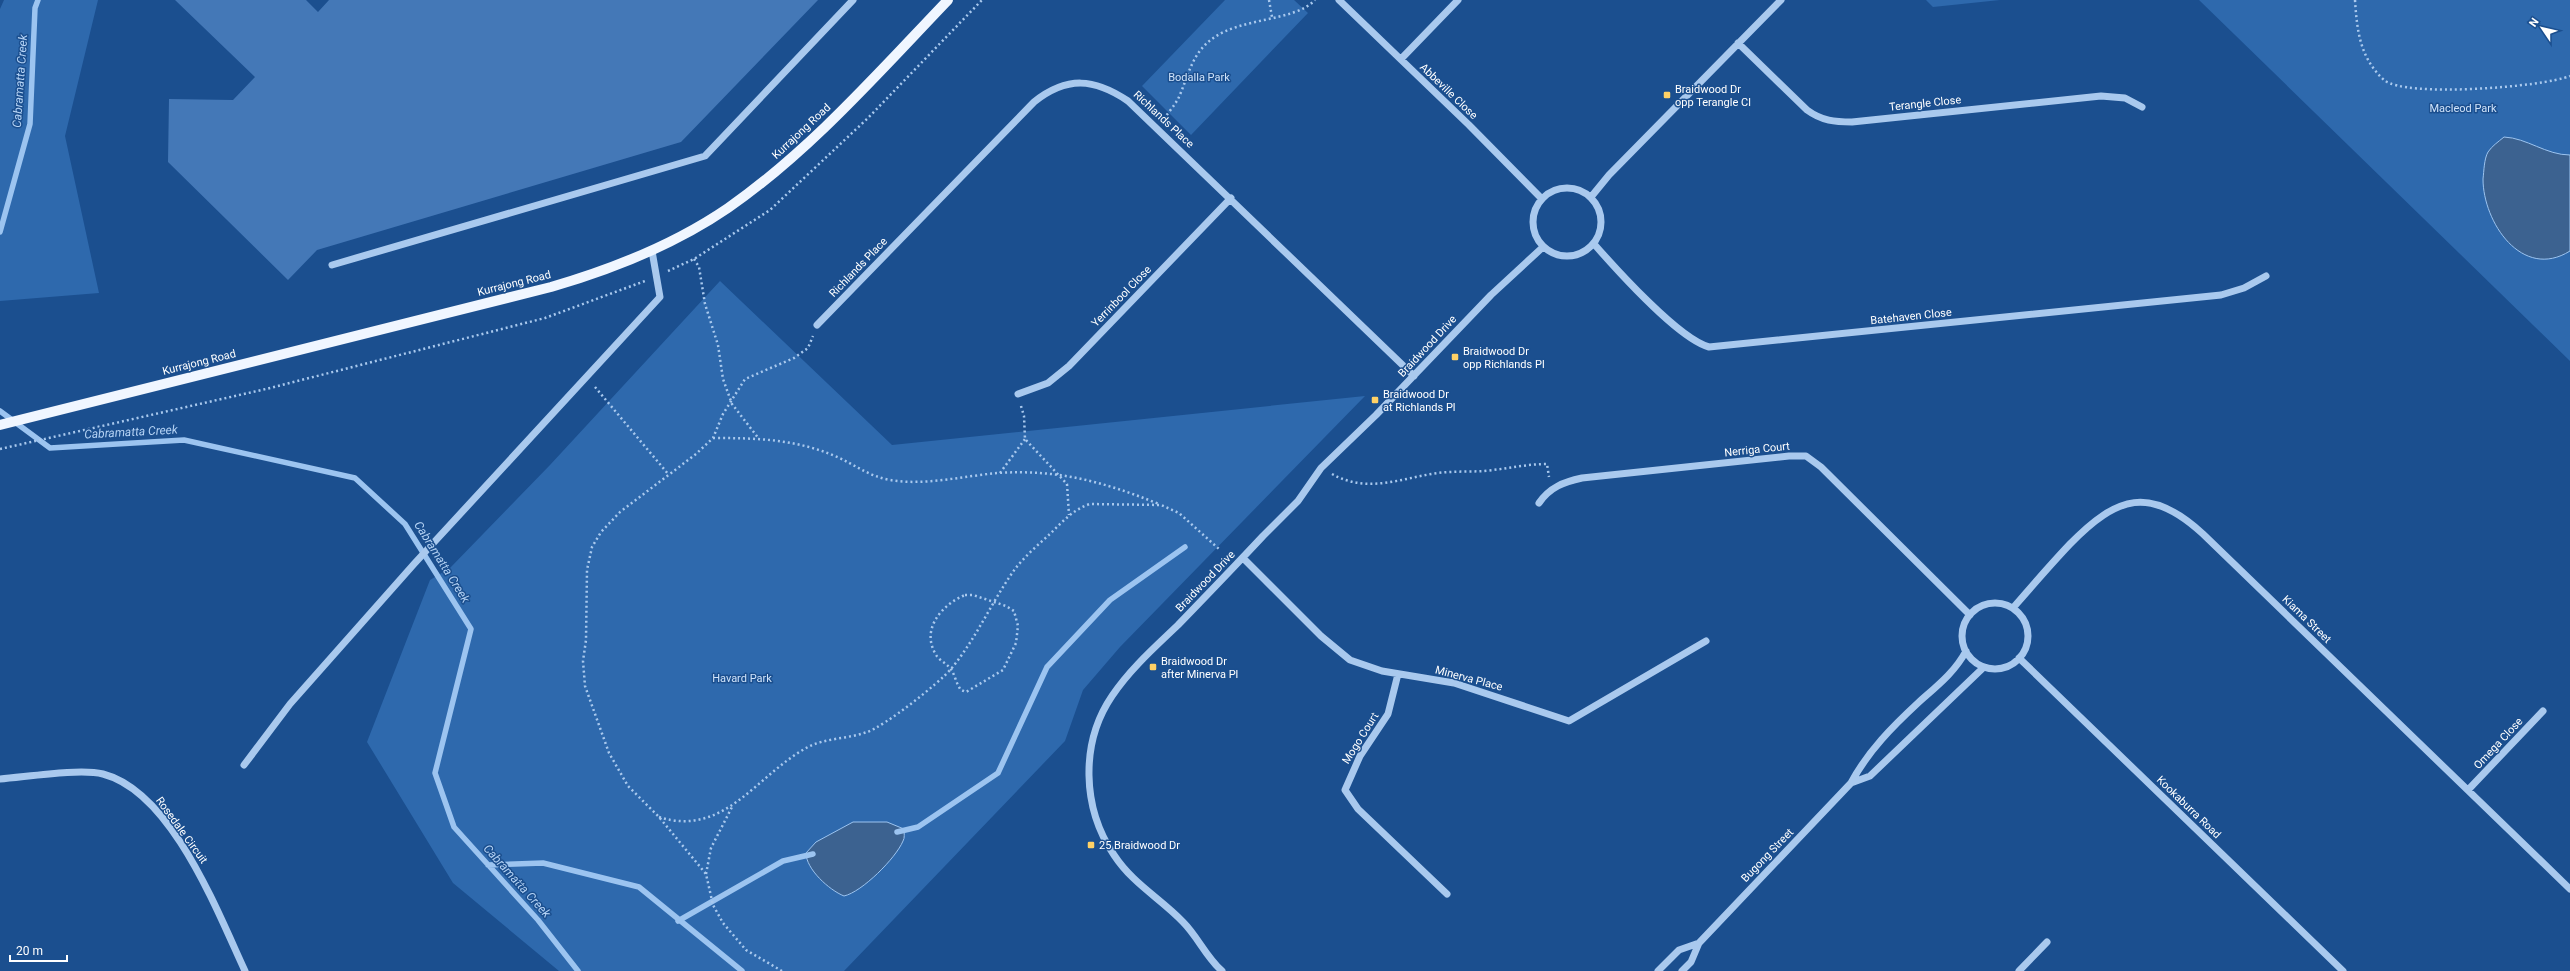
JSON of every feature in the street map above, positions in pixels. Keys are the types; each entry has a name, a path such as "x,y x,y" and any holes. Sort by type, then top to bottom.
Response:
{"main road":[{"name":"Kurrajong Road","path":"0,425 120,397 164,383 551,286 613,268 652,251 727,209 761,183 838,112 948,0"}],"street":[{"path":"332,265 704,156 853,0"},
{"name":"Abbeville Close","path":"1339,0 1401,59 1542,199"},
{"path":"1401,59 1458,0"},
{"path":"1591,197 1609,175 1781,0"},
{"name":"Terangle Close","path":"1738,43 1807,110 1815,116 1832,121 1852,122 2101,96 2125,98 2142,107"},
{"name":"Richlands Place","path":"817,325 1028,108 1045,94 1071,84 1096,84 1113,90 1128,101 1157,127 1414,376"},
{"path":"1566,188 1582,191 1591,197 1597,205 1601,220 1599,235 1594,244 1575,256 1558,255 1543,246 1537,238 1533,223 1536,208 1542,199 1550,192 1566,188"},
{"name":"Yerrinbool Close","path":"1018,394 1048,383 1069,366 1231,198"},
{"name":"Batehaven Close","path":"1594,244 1614,267 1678,329 1695,342 1709,347 2222,295 2244,288 2266,276"},
{"name":"Braidwood Drive","path":"1222,971 1209,958 1182,921 1141,887 1115,857 1095,817 1089,771 1097,726 1111,697 1122,682 1293,507 1321,468 1414,376 1476,311 1543,246"},
{"path":"244,765 290,704 431,544 660,298 652,251"},
{"name":"Nerriga Court","path":"1539,503 1550,490 1567,481 1582,478 1789,456 1806,456 1821,467 1970,615"},
{"name":"Kiama Street","path":"2013,608 2035,581 2091,522 2104,513 2132,503 2142,502 2165,507 2184,517 2203,534 2570,889"},
{"name":"Minerva Place","path":"1243,558 1342,654 1360,664 1398,674 1454,683 1569,722 1706,641"},
{"path":"1990,603 2002,604 2013,608 2021,616 2027,626 2027,643 2020,658 2009,666 1997,669 1984,667 1974,660 1966,651 1962,638 1964,626 1970,615 1979,607 1990,603"},
{"name":"Bugong Street","path":"1682,971 1691,962 1699,943 1851,783 1861,763 1882,739 1951,673 1966,651"},
{"name":"Kookaburra Road","path":"2020,658 2343,971"},
{"name":"Bugong Street","path":"1851,783 1870,776 1984,667"},
{"name":"Mogo Court","path":"1398,674 1388,714 1360,756 1345,790 1358,809 1447,894"},
{"name":"Omega Close","path":"2468,790 2543,711"},
{"name":"Rosedale Circuit","path":"0,779 61,774 102,774 125,782 148,801 164,820 202,878 245,971"},
{"path":"2019,971 2047,942"},
{"name":"Bugong Street","path":"1658,971 1679,950 1699,943"}],"path":[{"path":"1269,0 1272,17"},
{"path":"1157,127 1177,101 1191,65 1206,44 1230,28 1306,8 1315,0"},
{"path":"2355,0 2357,29 2362,49 2378,74 2394,85 2415,88 2515,87 2570,76"},
{"path":"694,259 699,267 705,304 718,345 723,379 731,401 748,428 759,439"},
{"path":"782,971 746,950 723,923 713,905 706,874 659,817 628,786 609,753 585,686 583,661 586,640 587,570 592,547 602,532 620,512 669,475 713,438 731,401 744,379 782,365 808,348 817,325"},
{"path":"587,377 669,475"},
{"path":"1000,473 1025,439 1024,416 1018,394"},
{"path":"0,449 128,419"},
{"path":"713,438 774,438 835,456 867,474 890,480 919,481 1000,473 1056,473 1111,485 1179,513 1219,549"},
{"path":"1025,439 1067,484 1069,516"},
{"path":"1321,468 1346,482 1367,485 1382,484 1438,473 1483,471 1527,464 1548,464 1550,490"},
{"path":"659,817 673,822 692,821 732,807 794,755 810,746 868,732 922,694 951,669 1016,568 1069,516 1081,507 1090,504 1161,505"},
{"path":"973,595 1006,606 1014,611 1018,618 1018,636 1003,670 966,692 957,686 951,669 938,658 932,646 933,628 938,614 950,601 973,595"},
{"path":"706,874 711,848 732,807"}],"green space":[{"path":"4,0 98,0 65,136 99,293 0,301 0,9"},
{"name":"Bodalla Park","path":"1225,0 1294,0 1308,13 1191,135 1142,86"},
{"path":"1926,0 2000,0 1933,7"},
{"name":"Macleod Park","path":"2199,0 2570,0 2570,361"},
{"name":"Havard Park","path":"720,281 892,445 1365,396 1120,647 1083,690 1065,741 844,971 559,971 453,883 367,742 430,580 450,568 550,465"}],"shaded area":[{"path":"2504,137 2521,140 2553,152 2570,155 2570,251 2552,258 2536,258 2521,253 2508,242 2498,229 2490,213 2485,196 2483,179 2488,152"},
{"path":"853,822 887,822 904,829 904,840 886,865 878,873 860,888 844,896 825,884 819,878 810,866 806,853 816,842"}],"building":[{"path":"175,0 306,0 318,12 329,0 818,0 681,142 317,250 288,280 168,162 169,99 233,100 255,77"}],"waterway":[{"name":"Cabramatta Creek","path":"0,232 30,124 35,8 38,0"},
{"name":"Cabramatta Creek","path":"0,411 50,448 184,440 355,478 405,524 471,629 435,773 454,827 538,920 578,971"},
{"path":"897,832 918,827 998,773 1047,667 1110,600 1185,547"},
{"path":"678,921 783,861 813,854"},
{"path":"488,865 543,863 639,887 742,971"}],"place":[{"name":"Braidwood Dr opp Terangle Cl","path":"1667,95"},
{"name":"Braidwood Dr opp Richlands Pl","path":"1455,357"},
{"name":"Braidwood Dr at Richlands Pl","path":"1375,400"},
{"name":"Braidwood Dr after Minerva Pl","path":"1153,667"},
{"name":"25 Braidwood Dr","path":"1091,845"}]}
